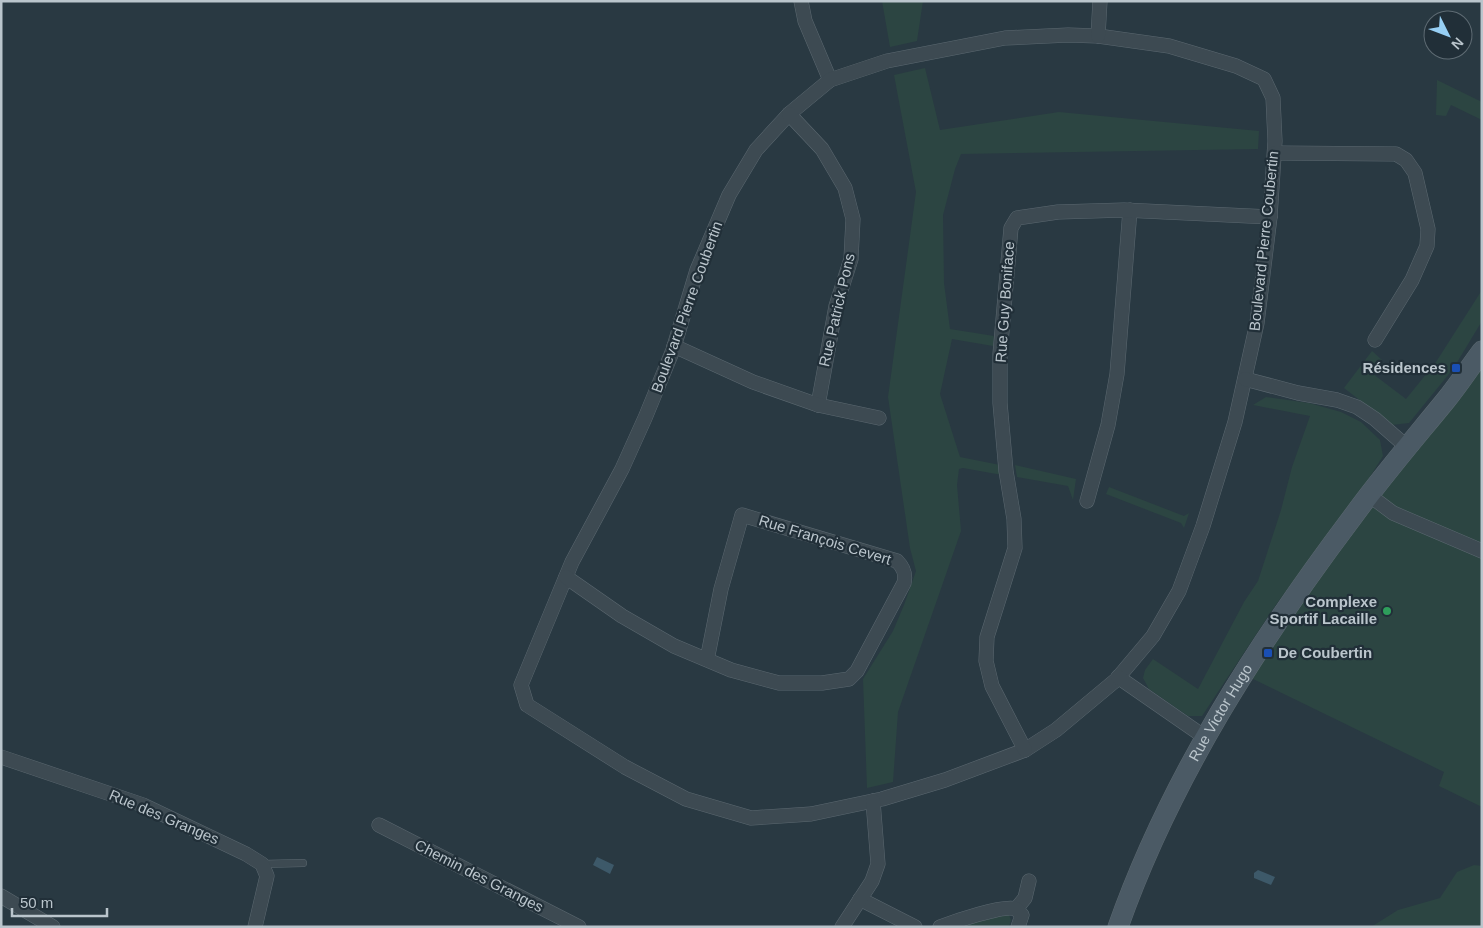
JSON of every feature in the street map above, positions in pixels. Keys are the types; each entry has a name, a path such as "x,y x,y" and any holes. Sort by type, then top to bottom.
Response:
{"street":[{"path":"801,1 805,21 830,80"},
{"path":"1098,36 1100,1"},
{"name":"Boulevard Pierre Coubertin","path":"1068,34 1098,36 1169,46 1236,66 1264,80 1273,98 1275,153 1270,217 1257,323 1245,379 1235,422 1203,526 1179,592 1153,636 1118,677 1056,730 1025,750 945,780 873,801 811,814 751,818 686,799 625,767 527,705 521,685 572,562 634,444 674,346 697,270 729,194 756,150 789,114 830,80 887,61 1004,38 1068,34"},
{"name":"Rue Patrick Pons","path":"789,114 822,149 845,188 853,219 851,259 836,306 818,405"},
{"path":"1275,153 1396,154 1406,160 1415,173 1428,229 1427,246 1412,280 1375,340"},
{"path":"1087,501 1108,425 1115,382 1130,210"},
{"name":"Rue Guy Boniface","path":"1025,750 992,686 986,661 987,637 1015,548 1014,519 1006,471 1000,403 1000,354 1011,228 1017,218 1058,212 1130,210 1270,217"},
{"path":"674,346 753,382 818,405 880,418"},
{"name":"Rue Victor Hugo","path":"1118,927 1153,840 1177,789 1237,684 1274,626 1369,495 1482,351"},
{"path":"1245,379 1298,393 1337,400 1357,407 1375,419 1407,447"},
{"path":"1369,495 1393,513 1482,551"},
{"name":"Rue François Cevert","path":"566,577 622,616 674,646 707,660 731,670 779,683 822,683 849,679 857,671 904,583 906,574 897,561 742,515 721,589 707,660"},
{"path":"1118,677 1206,738"},
{"name":"Rue des Granges","path":"1,757 143,805 246,854 262,864"},
{"path":"842,927 872,881 878,864 873,801"},
{"name":"Chemin des Granges","path":"379,825 578,927"},
{"path":"255,927 267,876 262,864"},
{"path":"1016,909 1025,898 1028,881"},
{"path":"1,896 53,927"},
{"path":"860,899 915,927"},
{"path":"940,927 1008,908 1016,909 1022,915 1018,927"}],"lane":[{"path":"262,864 303,863"}],"green space":[{"path":"882,1 923,1 917,41 890,47"},
{"path":"925,68 940,130 1059,112 1259,131 1258,149 961,154 955,169 943,215 944,283 950,329 994,336 993,346 952,339 940,394 960,457 1000,465 1002,475 963,468 959,469 957,485 961,531 898,712 893,782 867,788 863,679 893,631 916,571 910,548 888,397 916,192 894,75"},
{"path":"1437,80 1482,102 1482,120 1451,105 1446,116 1436,115"},
{"path":"1482,290 1482,321 1453,369 1409,423 1392,425 1344,388 1372,351 1382,360 1373,374 1406,399 1436,362"},
{"name":"Complexe Sportif Lacaille","path":"1482,361 1482,807 1439,786 1444,772 1251,678 1319,572"},
{"path":"1266,397 1309,403 1341,412 1361,422 1380,440 1383,456 1368,480 1275,606 1202,716 1188,716 1149,689 1143,678 1145,670 1153,659 1198,689 1244,602 1258,581 1281,510 1292,467 1310,416 1253,405"},
{"path":"1015,465 1076,479 1073,500 1068,486 1017,477"},
{"path":"1109,487 1184,516 1189,513 1184,528 1181,523 1106,494"},
{"path":"1474,865 1482,866 1482,927 1371,927 1398,910 1440,898 1457,872"},
{"path":"1004,913 1009,915 1011,920 1009,927 956,927"}],"water":[{"path":"597,857 614,865 610,874 593,865"},
{"path":"1258,870 1275,877 1271,885 1254,878 1254,873"}],"place":[{"name":"Résidences","path":"1456,368"},
{"name":"Complexe Sportif Lacaille","path":"1387,611"},
{"name":"De Coubertin","path":"1268,653"}]}
